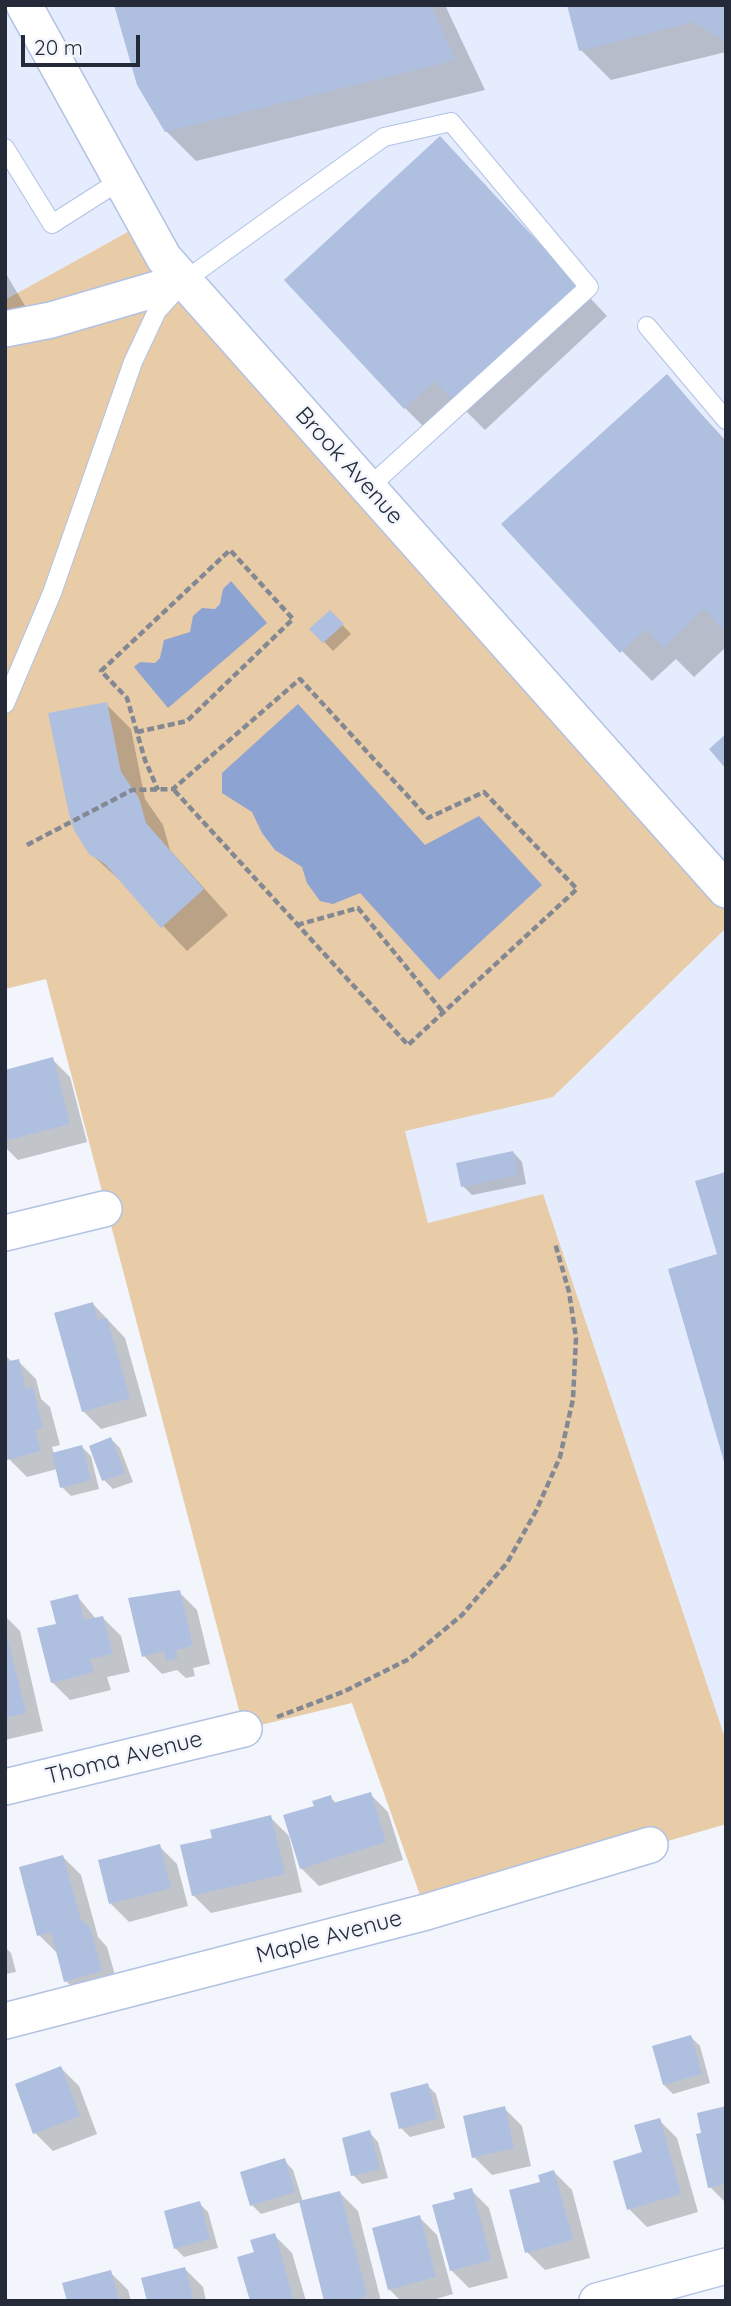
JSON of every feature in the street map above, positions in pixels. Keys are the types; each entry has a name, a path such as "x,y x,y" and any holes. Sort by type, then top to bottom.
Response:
{"street":[{"name":"Brook Avenue","path":"24,5 164,258 726,890"},
{"path":"5,329 51,320 184,281"},
{"path":"5,1233 104,1209"},
{"name":"Thoma Avenue","path":"5,1787 244,1729"},
{"name":"Maple Avenue","path":"5,2021 426,1912 650,1845"},
{"path":"597,2301 726,2266"}],"lane":[{"path":"5,704 52,593 133,362 157,311 184,281 384,137 450,122 589,288 368,488"},
{"path":"5,148 52,223 121,180"},
{"path":"648,326 726,420"}],"path":[{"path":"137,732 187,721 293,619 230,550 101,671 127,698 137,732 158,790"},
{"path":"27,845 132,790 173,789 300,678 428,818 484,792 577,889 408,1045 173,789"},
{"path":"298,925 358,908 443,1012"},
{"path":"244,1729 343,1692 410,1659 462,1615 507,1563 536,1511 560,1457 573,1399 576,1338 569,1292 555,1243"}],"shaded area":[{"path":"5,5 726,5 726,890 5,300"},
{"path":"144,223 726,890 726,928 553,1097 405,1131 428,1223 543,1194 726,1741 726,1824 426,1912 352,1703 244,1729 46,979 5,989 5,300"},
{"path":"726,928 726,1741 543,1195 428,1223 405,1130 553,1097"}],"water":[{"path":"231,581 267,623 168,708 134,667 140,662 155,663 160,658 164,640 190,632 193,616 202,608 215,609 220,604 223,589"},
{"path":"298,704 425,845 479,816 542,885 439,980 360,893 333,904 320,901 307,883 302,867 275,850 262,833 252,812 222,793 222,773"}],"building":[{"path":"114,5 431,5 456,60 165,132 137,85"},
{"path":"567,5 726,5 726,42 693,22 579,51"},
{"path":"440,136 579,286 454,401 435,381 404,409 284,280"},
{"path":"667,374 726,443 726,633 704,609 663,648 646,629 620,653 501,524"},
{"path":"330,610 344,624 323,643 309,629"},
{"path":"107,702 121,772 139,798 146,823 204,889 161,928 105,864 89,854 74,830 69,814 48,713"},
{"path":"726,734 726,769 709,749"},
{"path":"53,1057 70,1124 5,1141 5,1070"},
{"path":"513,1151 518,1175 461,1187 456,1163"},
{"path":"726,1172 725,1465 668,1269 717,1254 695,1181"},
{"path":"93,1302 98,1320 107,1318 130,1398 82,1412 54,1313"},
{"path":"19,1359 26,1389 33,1387 43,1428 35,1430 41,1451 7,1460 5,1362"},
{"path":"111,1437 125,1473 102,1481 89,1446"},
{"path":"82,1445 91,1480 60,1488 52,1453"},
{"path":"180,1590 193,1646 176,1650 178,1658 166,1661 164,1651 142,1657 128,1598"},
{"path":"78,1594 84,1620 103,1616 113,1654 90,1659 94,1672 51,1683 37,1628 56,1624 50,1601"},
{"path":"5,1628 26,1713 5,1718"},
{"path":"371,1792 386,1842 300,1869 283,1815 314,1806 312,1801 331,1795 333,1803"},
{"path":"271,1815 285,1874 192,1896 180,1845 212,1838 210,1830"},
{"path":"160,1844 171,1888 109,1904 98,1860"},
{"path":"63,1855 81,1920 90,1927 102,1971 64,1982 51,1932 37,1936 19,1867"},
{"path":"691,2035 702,2074 663,2085 652,2046"},
{"path":"61,2066 80,2116 33,2134 15,2084"},
{"path":"428,2083 437,2119 399,2129 390,2093"},
{"path":"505,2106 514,2148 472,2158 463,2116"},
{"path":"726,2106 726,2184 708,2188 696,2134 701,2133 697,2113"},
{"path":"660,2118 681,2194 627,2210 613,2161 642,2152 634,2125"},
{"path":"370,2130 380,2169 351,2176 342,2138"},
{"path":"285,2158 295,2192 250,2206 240,2172"},
{"path":"554,2170 573,2240 525,2253 509,2190 540,2182 538,2175"},
{"path":"472,2188 491,2260 450,2271 432,2205 455,2199 453,2193"},
{"path":"340,2191 367,2296 349,2301 324,2301 299,2201"},
{"path":"200,2201 210,2239 174,2249 164,2211"},
{"path":"420,2215 436,2277 388,2290 372,2228"},
{"path":"275,2233 294,2301 250,2301 237,2257 254,2252 250,2240"},
{"path":"185,2267 194,2301 147,2301 141,2278"},
{"path":"111,2270 119,2301 67,2301 62,2283"}]}
